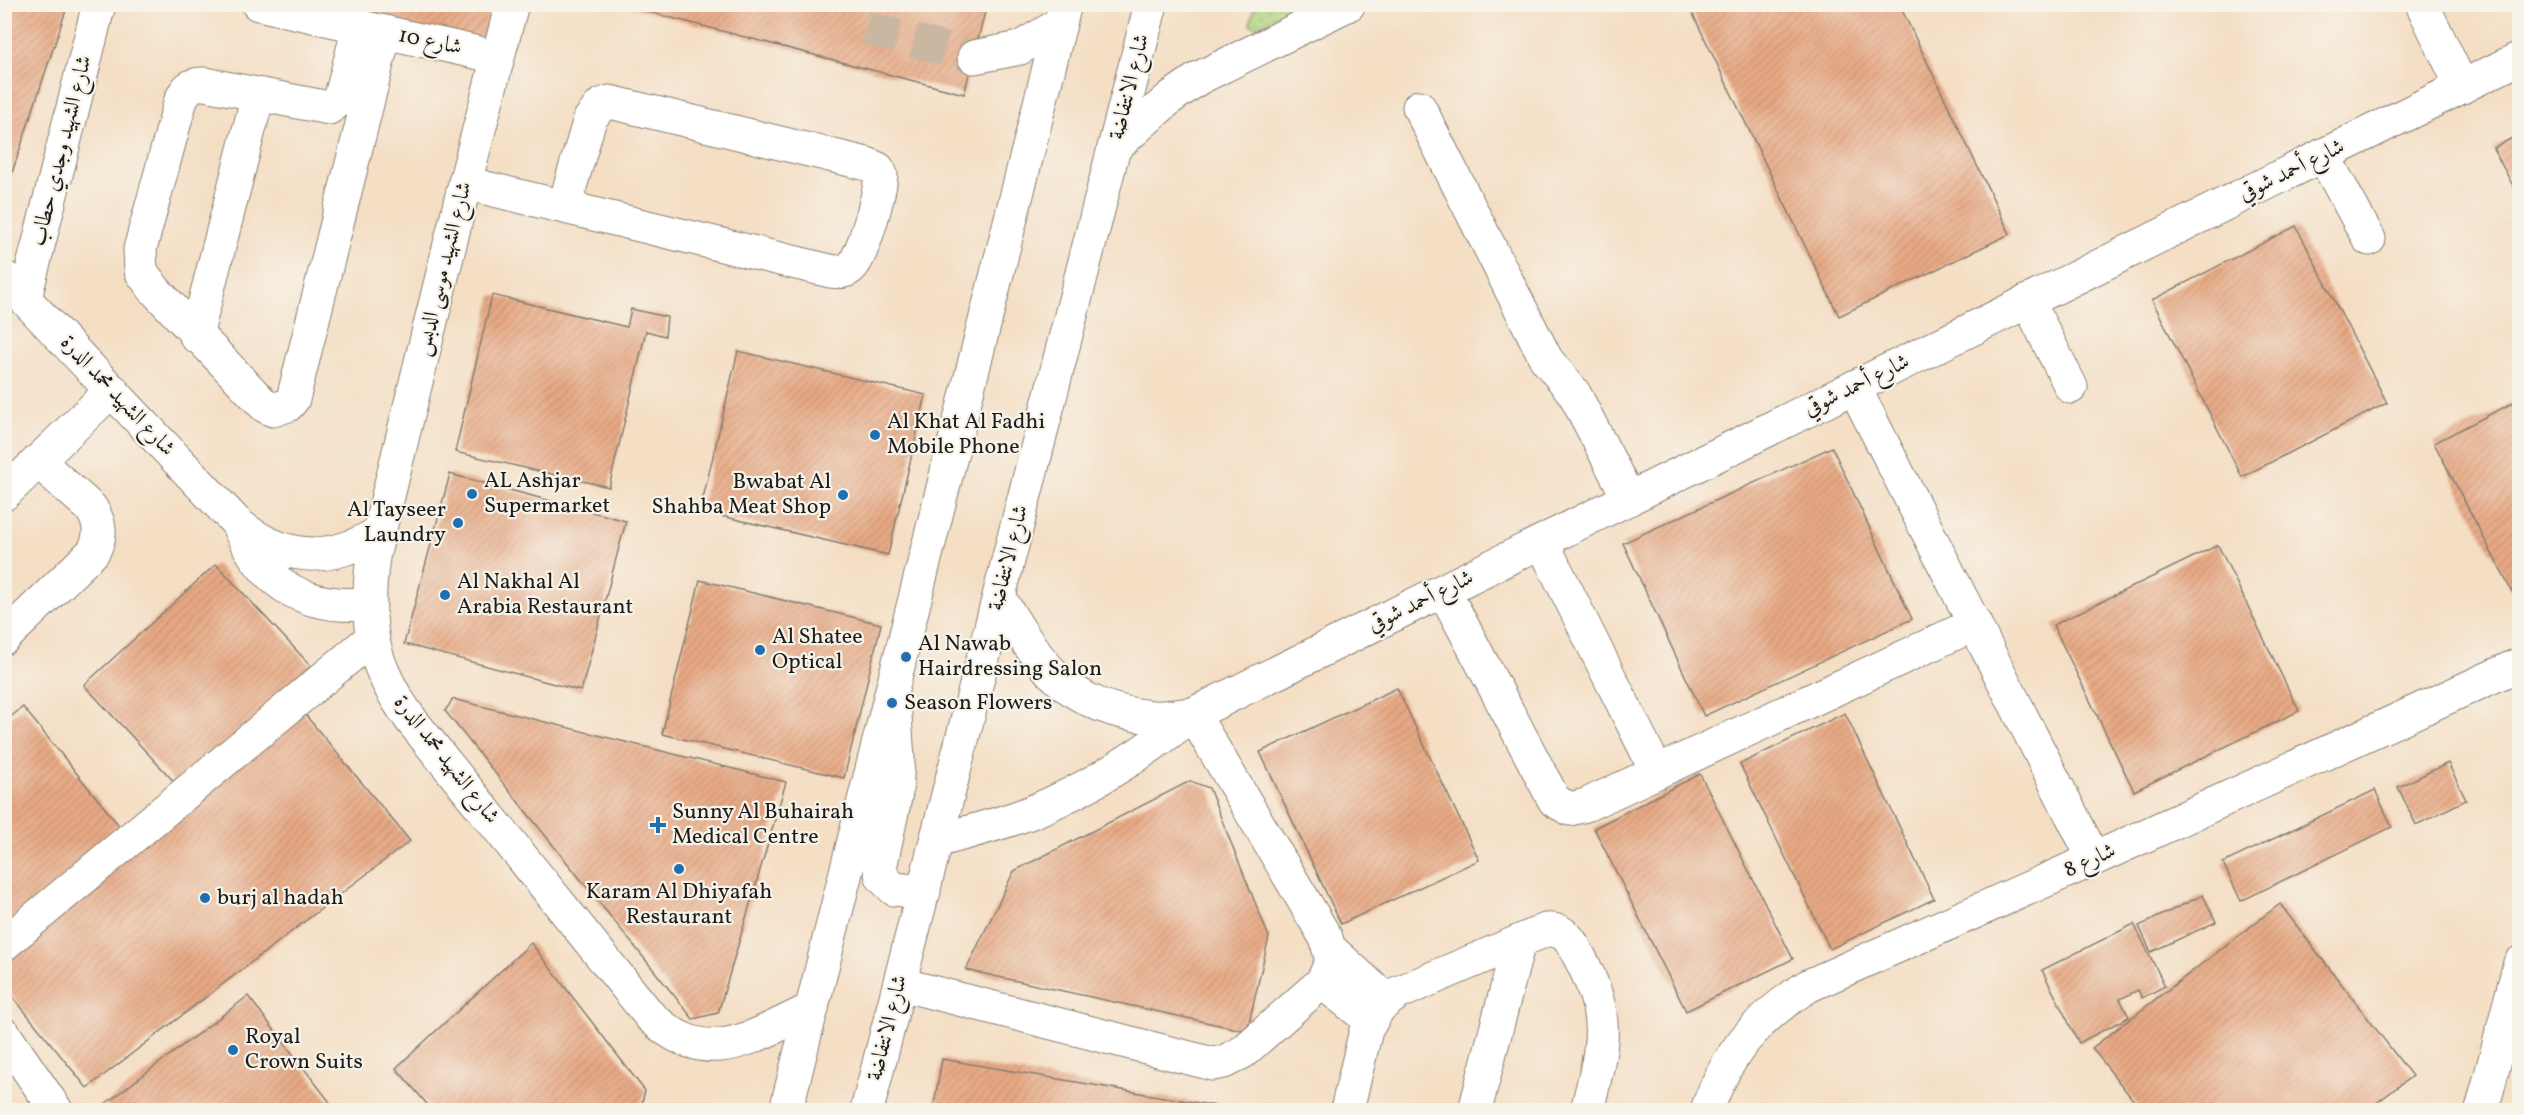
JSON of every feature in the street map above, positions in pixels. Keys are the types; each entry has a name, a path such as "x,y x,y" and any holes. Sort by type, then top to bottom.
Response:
{"street":[{"name":"شارع الشهيد وجدي حطاب","path":"15,287 99,4"},
{"name":"شارع 10","path":"258,4 498,57"},
{"name":"شارع الشهيد موسى الدبس","path":"368,604 378,533 512,4"},
{"name":"شارع الانتفاضة","path":"873,1103 936,841 1151,4"},
{"path":"1114,148 1170,98 1199,78 1349,4"},
{"path":"2422,4 2462,87"},
{"path":"974,57 1020,48 1062,14"},
{"path":"786,1110 1062,14"},
{"path":"372,30 293,399 288,405 273,410 265,406 196,336 146,280 141,271 140,249 180,103 188,87 196,83 205,84 329,108 335,106 340,100 372,30"},
{"name":"شارع أحمد شوقي","path":"936,841 1029,813 1073,793 1148,749 1194,714 2520,58"},
{"path":"196,336 258,95"},
{"path":"465,183 564,207 840,273 850,269 861,253 881,175 878,170 867,164 610,102 601,105 590,119 564,207"},
{"path":"1419,107 1543,353 1574,393 1629,499"},
{"path":"2323,155 2369,239"},
{"name":"شارع الشهيد محمد الدرة","path":"15,287 237,523 246,545 260,565 298,595 321,603 344,606 368,604 372,638 380,666 393,695 650,1016 663,1029 683,1040 711,1047 738,1044 812,1009"},
{"path":"2028,301 2071,387"},
{"path":"1854,387 2094,859"},
{"path":"4,494 112,390"},
{"path":"4,638 93,552 99,542 98,518 91,508 38,461"},
{"path":"237,523 254,537 273,547 295,553 338,552 359,545 378,533"},
{"path":"1542,542 1657,772"},
{"path":"1444,591 1555,801 1570,809 1578,808 1657,772 1975,624"},
{"name":"شارع أحمد شوقي","path":"999,597 1024,639 1047,670 1078,695 1115,711 1154,718 1194,714"},
{"path":"4,944 372,638"},
{"name":"شارع 8","path":"1707,1110 1728,1062 1743,1039 1784,1001 1808,986 2094,859 2520,664"},
{"path":"892,690 898,759 890,826 880,868 882,877 894,889 924,892"},
{"path":"1194,714 1330,949 1378,1010"},
{"path":"1347,1110 1378,1010 1398,993 1546,930 1562,932 1573,945 1597,995 1602,1016 1603,1038 1587,1110"},
{"path":"1475,1110 1519,942"},
{"path":"900,984 1213,1064 1224,1062 1243,1052 1322,982 1332,961 1330,949"},
{"path":"2482,1110 2520,963"},
{"path":"1322,982 1378,1010"},
{"path":"4,1035 56,1110"}],"green space":[{"path":"1255,4 1300,5 1256,27 1250,24"}],"building":[{"path":"4,4 68,4 5,194 4,194"},
{"path":"358,4 505,4 493,50 355,14"},
{"path":"618,4 987,4 964,94"},
{"path":"1688,4 1899,4 2010,234 1839,316"},
{"path":"2520,134 2520,199 2493,148"},
{"path":"2296,226 2387,403 2242,477 2152,300"},
{"path":"492,295 627,327 631,309 667,317 665,336 646,331 609,487 455,452"},
{"path":"738,351 926,395 888,555 700,511"},
{"path":"2520,399 2520,607 2434,443"},
{"path":"1832,447 1912,619 1704,716 1623,543"},
{"path":"450,474 626,521 581,691 404,644"},
{"path":"2218,545 2299,711 2134,791 2053,625"},
{"path":"216,564 311,666 180,788 84,685"},
{"path":"700,580 881,624 844,778 662,734"},
{"path":"1397,688 1479,860 1341,924 1260,752"},
{"path":"453,699 786,782 718,1013 693,1019 445,711"},
{"path":"23,707 125,833 4,930 4,722"},
{"name":"burj al hadah","path":"303,712 410,841 87,1088 4,986 4,956"},
{"path":"1845,713 1934,899 1830,949 1740,764"},
{"path":"2448,763 2466,800 2416,825 2398,787"},
{"path":"1700,774 1793,959 1686,1011 1594,828"},
{"path":"1190,781 1209,788 1269,937 1247,1031 966,970 1014,871"},
{"path":"2375,790 2392,827 2241,901 2223,863"},
{"path":"2203,895 2216,922 2151,952 2139,926"},
{"path":"2280,904 2412,1076 2367,1110 2141,1110 2092,1048"},
{"path":"2134,924 2165,986 2142,998 2138,990 2120,999 2129,1017 2079,1043 2042,970"},
{"path":"531,943 645,1091 640,1110 432,1110 396,1068"},
{"name":"Royal Crown Suits","path":"248,996 336,1110 110,1110 105,1104"},
{"path":"942,1059 1233,1109 1233,1110 933,1110"}],"tunnel":[{"path":"866,28 974,57"}],"place":[{"name":"Al Khat Al Fadhi Mobile Phone","path":"875,435"},
{"name":"AL Ashjar Supermarket","path":"472,494"},
{"name":"Bwabat Al Shahba Meat Shop","path":"843,495"},
{"name":"Al Tayseer Laundry","path":"458,523"},
{"name":"Al Nakhal Al Arabia Restaurant","path":"445,595"},
{"name":"Al Shatee Optical","path":"760,650"},
{"name":"Al Nawab Hairdressing Salon","path":"906,657"},
{"name":"Season Flowers","path":"892,703"},
{"name":"Sunny Al Buhairah Medical Centre","path":"658,825"},
{"name":"Karam Al Dhiyafah Restaurant","path":"679,869"},
{"name":"burj al hadah","path":"205,898"},
{"name":"Royal Crown Suits","path":"233,1050"}]}
